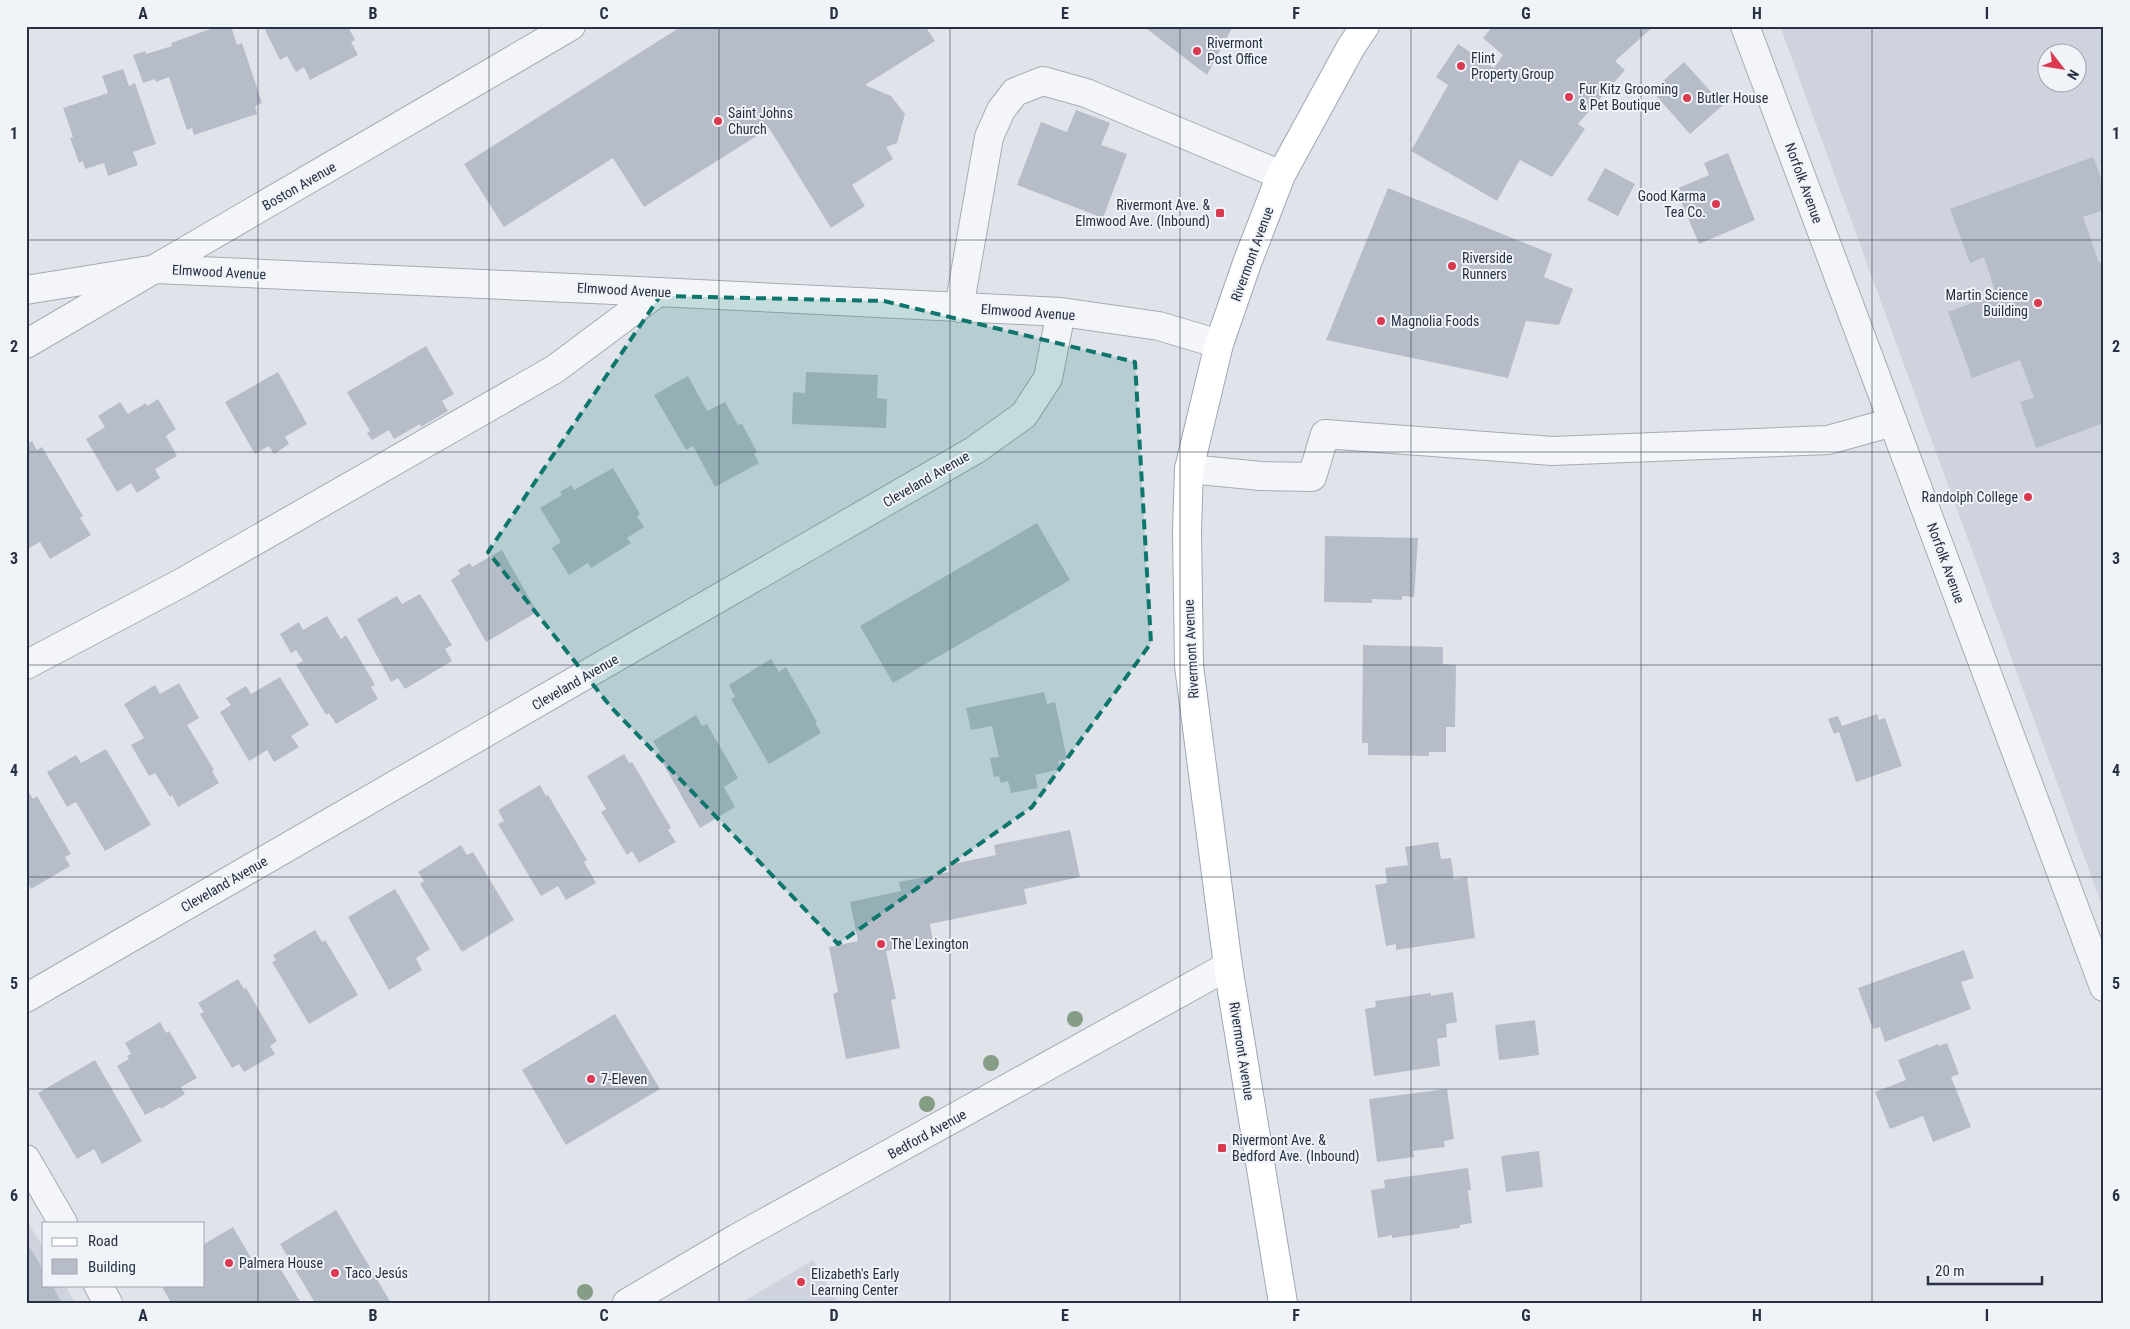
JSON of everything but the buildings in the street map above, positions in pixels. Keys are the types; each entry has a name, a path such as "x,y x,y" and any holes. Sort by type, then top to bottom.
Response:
{"main road":[{"name":"Rivermont Avenue","path":"1283,1303 1228,966 1189,666 1187,530 1189,469 1220,344 1247,264 1281,175 1363,27"}],"street":[{"name":"Boston Avenue","path":"26,344 571,26"},
{"name":"Norfolk Avenue","path":"1745,26 2104,987"},
{"path":"959,308 989,137 1001,110 1015,92 1043,81 1086,93 1281,175"},
{"name":"Elmwood Avenue","path":"26,290 156,269 1061,312 1159,326 1220,344"},
{"path":"26,665 183,582 547,374 658,292"},
{"name":"Cleveland Avenue","path":"26,998 975,450 1024,415 1048,378 1061,312"},
{"path":"1189,469 1261,476 1312,477 1325,434 1552,451 1828,440 1893,422"},
{"name":"Bedford Avenue","path":"627,1303 737,1238 1228,966"},
{"path":"26,1159 61,1222"},
{"path":"99,1286 108,1303"}],"highlighted area":[{"path":"660,296 884,301 1135,362 1151,643 1032,807 838,944 610,706 488,552"}],"shaded area":[{"name":"Randolph College","path":"1780,26 2104,26 2104,911"},
{"path":"26,1219 42,1246 42,1286 66,1286 75,1303 26,1303"},
{"name":"Elizabeth's Early Learning Center","path":"813,1260 838,1303 741,1303"}],"place":[{"name":"Rivermont Post Office","path":"1197,51"},
{"name":"Flint Property Group","path":"1461,66"},
{"name":"Fur Kitz Grooming & Pet Boutique","path":"1569,97"},
{"name":"Butler House","path":"1687,98"},
{"name":"Saint Johns Church","path":"718,121"},
{"name":"Good Karma Tea Co.","path":"1716,204"},
{"name":"Rivermont Ave. & Elmwood Ave. (Inbound)","path":"1220,213"},
{"name":"Riverside Runners","path":"1452,266"},
{"name":"Martin Science Building","path":"2038,303"},
{"name":"Magnolia Foods","path":"1381,321"},
{"name":"Randolph College","path":"2028,497"},
{"name":"The Lexington","path":"881,944"},
{"name":"7-Eleven","path":"591,1079"},
{"name":"Rivermont Ave. & Bedford Ave. (Inbound)","path":"1222,1148"},
{"name":"Palmera House","path":"229,1263"},
{"name":"Taco Jesús","path":"335,1273"},
{"name":"Elizabeth's Early Learning Center","path":"801,1282"}]}
